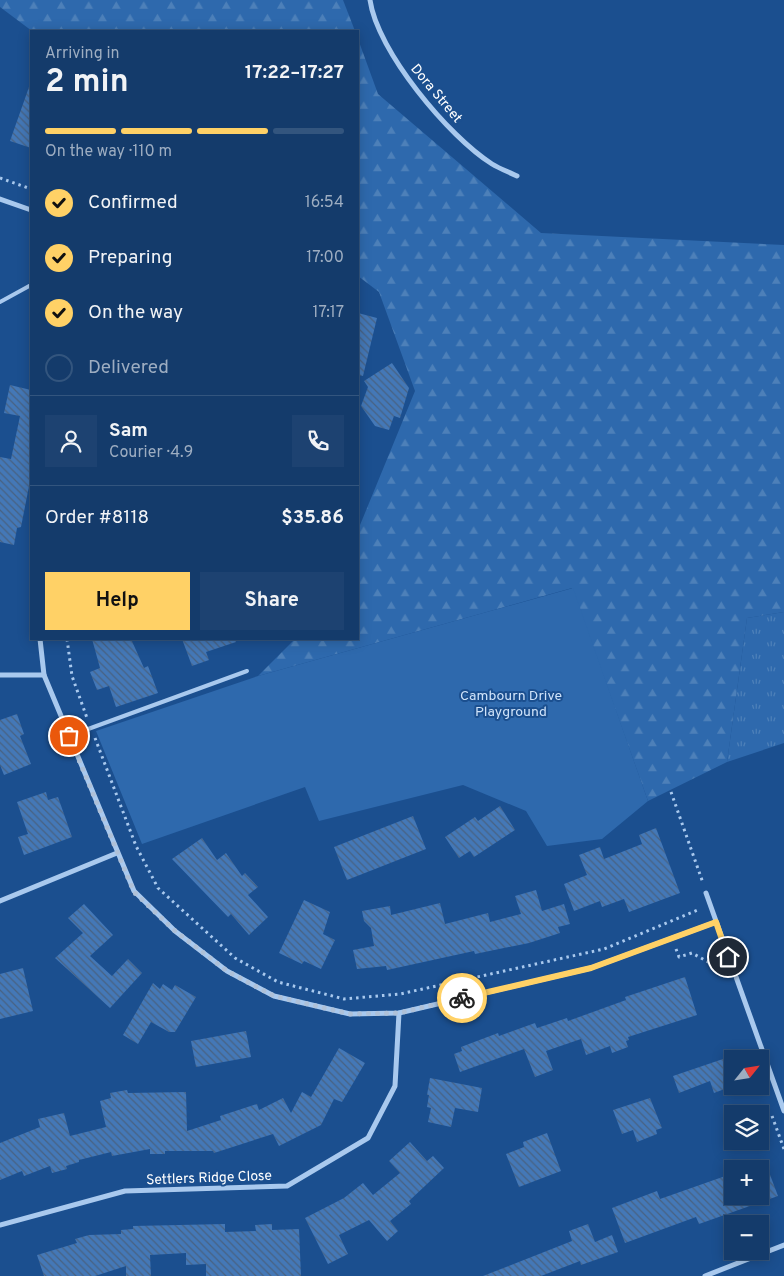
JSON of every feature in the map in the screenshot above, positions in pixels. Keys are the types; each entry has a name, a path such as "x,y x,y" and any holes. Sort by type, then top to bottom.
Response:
{"street":[{"name":"Dora Street","path":"370,0 376,26 398,64 442,119 468,145 492,164 517,176"},
{"path":"0,199 30,210"},
{"path":"40,640 44,675 134,892 174,930 227,971 274,996 350,1014 399,1013 591,968 716,922"},
{"path":"0,675 44,675"},
{"path":"0,901 117,853"},
{"path":"706,893 784,1111"},
{"name":"Settlers Ridge Close","path":"0,1225 125,1191 287,1186 368,1138 395,1086 399,1013"},
{"path":"705,1276 784,1246"}],"lane":[{"path":"0,302 30,285"},
{"path":"69,736 247,671"}],"path":[{"path":"0,178 30,189"},
{"path":"67,640 72,676 91,728 136,846 158,888 235,958 278,982 344,999 400,994 604,948 710,904"},
{"path":"671,792 706,893"},
{"path":"667,922 679,957 692,953 719,967 722,976"}],"green space":[{"path":"0,0 343,0 355,30 31,30 0,7"},
{"path":"359,42 378,94 541,233 784,245 784,612 747,618 727,762 648,801 572,588 258,676 294,640 359,640 359,528 415,391 379,292 359,277"},
{"name":"Cambourn Drive Playground","path":"573,588 648,801 602,839 547,846 526,811 463,785 319,821 305,787 142,844 96,731 258,676"},
{"path":"784,612 784,743 727,762 747,618"}],"building":[{"path":"29,87 30,87 30,148 10,141"},
{"path":"359,313 377,318 363,376 359,375"},
{"path":"392,363 409,388 400,418 394,416 389,430 375,426 361,406 368,387 364,381"},
{"path":"10,385 30,390 30,481 21,527 17,528 14,545 0,542 0,457 11,459 20,416 4,413"},
{"path":"92,640 131,640 144,668 148,666 158,693 116,707 109,686 97,690 90,672 100,668"},
{"path":"182,640 235,640 236,642 206,652 209,660 192,666"},
{"path":"17,714 24,734 20,736 31,764 4,775 0,765 0,720"},
{"path":"46,792 48,800 58,797 72,837 24,855 18,837 28,834 17,802"},
{"path":"500,806 515,830 474,857 470,851 459,858 445,837 475,817 478,821"},
{"path":"413,816 426,849 347,880 334,847"},
{"path":"656,828 680,893 629,912 624,899 602,907 600,901 574,911 564,884 587,875 579,855 600,847 604,859 642,844 639,835"},
{"path":"202,838 217,860 226,853 242,876 245,873 258,887 248,895 268,917 249,935 231,914 228,917 172,859"},
{"path":"536,890 542,911 564,904 570,924 558,927 560,933 529,943 475,954 474,951 387,970 386,966 357,969 353,950 374,946 371,928 364,921 362,911 390,906 391,915 440,903 445,924 488,913 490,922 521,914 515,896"},
{"path":"304,900 330,912 323,934 335,940 321,969 304,961 302,964 279,953"},
{"path":"84,904 113,935 90,956 112,976 128,959 142,973 110,1008 55,958 83,933 68,918"},
{"path":"23,968 33,1011 0,1019 0,974"},
{"path":"685,977 697,1015 628,1037 629,1040 626,1041 628,1047 612,1053 610,1046 586,1055 581,1039 546,1051 553,1070 535,1077 524,1049 460,1072 454,1054 462,1051 461,1047 498,1033 499,1036 535,1023 537,1028 567,1018 568,1021 626,1000 625,997"},
{"path":"153,983 160,989 163,984 172,990 175,985 196,997 175,1032 169,1032 151,1022 138,1044 123,1035"},
{"path":"246,1031 251,1057 196,1067 191,1041"},
{"path":"339,1048 365,1063 342,1102 334,1099 321,1125 279,1146 273,1134 214,1153 213,1151 165,1151 165,1154 150,1154 150,1149 112,1156 111,1152 79,1160 79,1162 66,1166 67,1169 52,1173 50,1166 24,1176 22,1171 0,1180 0,1143 40,1127 38,1119 64,1113 70,1136 106,1127 100,1101 111,1098 110,1093 127,1090 128,1093 186,1092 187,1131 221,1120 220,1116 257,1104 259,1110 283,1098 291,1113 302,1092 311,1097"},
{"path":"723,1059 724,1089 714,1093 710,1081 679,1093 673,1076"},
{"path":"430,1078 482,1088 478,1112 455,1108 451,1127 428,1122 431,1108 427,1107"},
{"path":"650,1098 662,1128 656,1130 657,1134 637,1142 633,1130 622,1134 613,1110"},
{"path":"547,1133 561,1171 519,1187 506,1154 524,1147 523,1142"},
{"path":"410,1142 427,1161 433,1156 444,1168 409,1201 411,1204 390,1221 398,1231 387,1241 369,1220 339,1235 348,1254 328,1264 305,1218 344,1198 363,1183 373,1195 400,1173 389,1161"},
{"path":"769,1172 778,1196 769,1199"},
{"path":"724,1176 724,1205 753,1205 699,1224 696,1217 625,1243 612,1208 657,1191 660,1199"},
{"path":"225,1224 225,1232 256,1231 255,1225 272,1224 272,1230 299,1229 301,1276 206,1276 206,1264 186,1265 186,1253 150,1255 151,1276 126,1276 126,1266 95,1276 44,1276 37,1255 77,1243 75,1239 89,1235 121,1234 121,1230 133,1229 133,1226"},
{"path":"588,1224 595,1242 612,1235 618,1252 581,1265 580,1261 541,1276 483,1276 572,1241 569,1231"}],"way so far":[{"path":"69,736 134,892 174,930 227,971 274,996 350,1014 399,1013 462,998"}],"route":[{"path":"462,998 591,968 716,922 728,957"}]}
